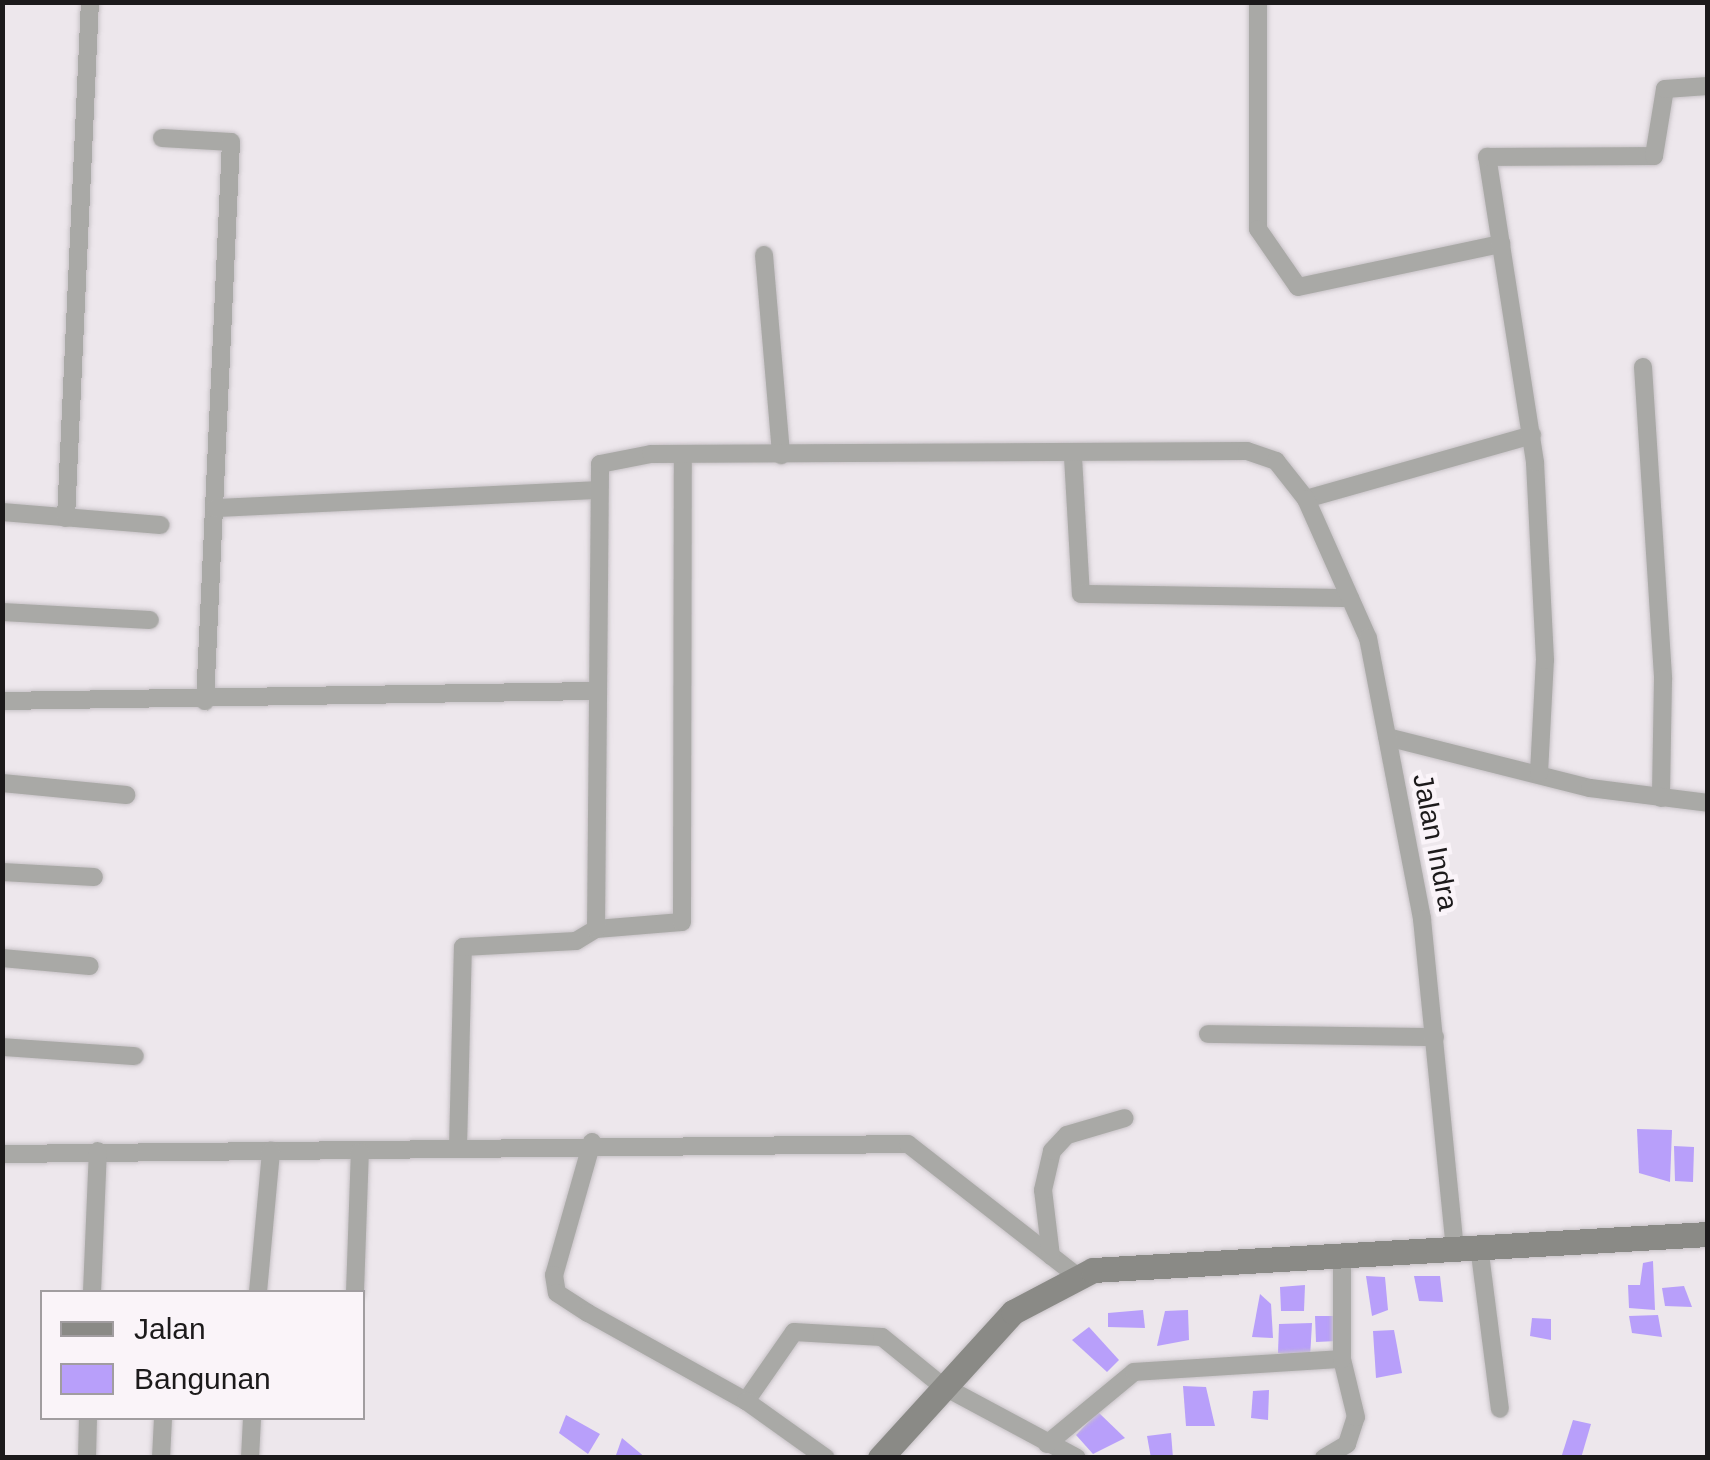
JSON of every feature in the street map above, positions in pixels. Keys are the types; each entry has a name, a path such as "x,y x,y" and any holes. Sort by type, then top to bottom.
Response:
{"main road":[{"path":"880,1458 941,1385 1012,1312 1078,1276 1342,1253 1708,1234"}],"street":[{"path":"66,518 90,2"},
{"path":"1258,2 1258,229 1298,286 1501,244"},
{"path":"1539,772 1545,660 1532,436 1490,153 1654,156 1665,89 1708,86"},
{"path":"162,138 230,142 205,701"},
{"path":"764,255 781,455"},
{"path":"1643,367 1663,679 1661,798"},
{"path":"1306,499 1532,436"},
{"name":"Jalan Indra","path":"1073,458 1247,451 1284,468 1306,499 1350,598 1387,737 1467,1247 1500,1409"},
{"path":"458,1148 463,947 576,941 596,929 682,922 683,456"},
{"path":"596,929 597,490 610,458 1073,458 1082,594 1350,598"},
{"path":"216,508 597,490"},
{"path":"2,512 160,526"},
{"path":"2,612 150,620"},
{"path":"2,701 205,701 594,691"},
{"path":"1387,737 1661,798 1708,802"},
{"path":"2,784 126,795"},
{"path":"2,872 94,876"},
{"path":"2,958 90,966"},
{"path":"1208,1034 1435,1037"},
{"path":"2,1047 134,1056"},
{"path":"1051,1256 1043,1190 1052,1150 1067,1135 1125,1118"},
{"path":"592,1142 557,1293 746,1400 826,1458"},
{"path":"2,1154 360,1152 592,1142 908,1144 1078,1276"},
{"path":"258,1290 271,1150"},
{"path":"92,1290 98,1151"},
{"path":"355,1290 360,1152"},
{"path":"1324,1458 1347,1444 1356,1417 1342,1359 1342,1253"},
{"path":"746,1400 788,1336 812,1328 886,1339 941,1385 1077,1458"},
{"path":"1048,1444 1134,1372 1342,1359"},
{"path":"87,1458 88,1420"},
{"path":"162,1420 162,1458"},
{"path":"250,1458 252,1420"}],"building":[{"path":"1637,1129 1672,1130 1670,1182 1639,1173"},
{"path":"1674,1146 1694,1147 1693,1182 1675,1181"},
{"path":"1653,1261 1655,1310 1629,1308 1628,1285 1640,1285 1643,1263"},
{"path":"1366,1276 1385,1277 1388,1310 1372,1316"},
{"path":"1414,1276 1440,1276 1443,1302 1419,1301"},
{"path":"1305,1285 1304,1311 1281,1311 1280,1287"},
{"path":"1684,1286 1692,1307 1665,1306 1662,1288"},
{"path":"1260,1294 1271,1304 1273,1338 1252,1337"},
{"path":"1143,1310 1145,1328 1108,1327 1108,1313"},
{"path":"1188,1310 1189,1340 1157,1346 1165,1311"},
{"path":"1658,1315 1662,1337 1632,1333 1629,1316"},
{"path":"1315,1316 1338,1316 1337,1341 1316,1342"},
{"path":"1532,1318 1551,1319 1551,1340 1530,1336"},
{"path":"1312,1323 1310,1358 1278,1353 1279,1324"},
{"path":"1089,1327 1119,1360 1107,1372 1072,1340"},
{"path":"1394,1330 1402,1373 1376,1378 1373,1331"},
{"path":"1183,1386 1206,1387 1215,1426 1186,1426"},
{"path":"1269,1390 1268,1420 1251,1418 1253,1391"},
{"path":"1098,1412 1125,1438 1093,1454 1076,1435"},
{"path":"566,1415 600,1434 588,1454 559,1433"},
{"path":"1573,1420 1591,1424 1581,1458 1561,1458"},
{"path":"1171,1433 1173,1458 1151,1458 1147,1436"},
{"path":"622,1438 646,1458 615,1458"}]}
